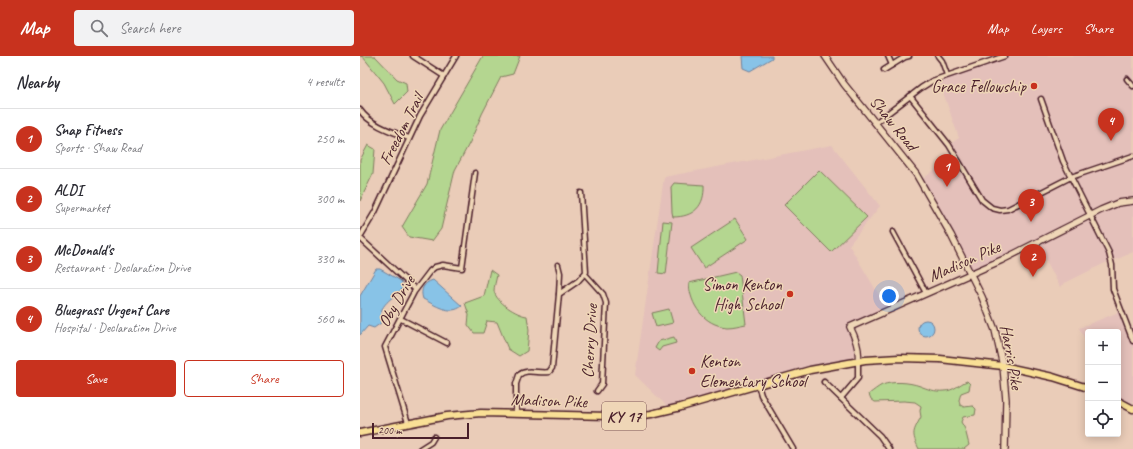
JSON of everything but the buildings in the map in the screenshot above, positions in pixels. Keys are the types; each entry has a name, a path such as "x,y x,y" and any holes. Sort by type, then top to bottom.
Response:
{"main road":[{"name":"Shaw Road","path":"825,56 875,123 916,174 951,235 970,274"},
{"name":"Madison Pike","path":"858,361 859,355 854,335 850,327 1031,246 1109,206 1133,201"},
{"name":"Harris Pike","path":"970,274 990,315 1003,366 1006,400 1005,449"},
{"name":"KY 17","path":"758,384 810,370 858,361 898,358 940,359 1003,366 1053,377 1085,387"},
{"name":"Madison Pike","path":"360,433 447,416 481,413 638,416 681,407 758,384"},
{"path":"1121,402 1133,408"}],"street":[{"path":"413,56 444,76"},
{"name":"Freedom Trail","path":"360,237 375,212 420,116 456,56"},
{"path":"888,56 892,65"},
{"path":"884,70 909,56"},
{"path":"938,56 942,61 947,75"},
{"path":"875,123 929,83 947,75 1005,56"},
{"path":"1127,79 1133,86"},
{"path":"910,96 949,145 982,200 992,208 1000,210 1008,209 1071,177 1133,156"},
{"path":"1041,98 1058,148 1112,260 1113,289 1133,341"},
{"path":"360,110 363,115 372,121 409,138"},
{"name":"Oby Drive","path":"408,423 385,347 401,319 415,289 430,271 435,267 442,266 462,268 474,173"},
{"path":"559,294 585,274 587,268 581,193"},
{"path":"893,232 926,293"},
{"path":"360,237 415,289"},
{"path":"516,413 516,384 519,375 526,371 544,373 550,372 552,368 559,294 560,273 558,265"},
{"name":"Cherry Drive","path":"585,274 603,294 606,303 602,384 597,391"},
{"path":"401,319 447,343"},
{"path":"841,398 858,378 858,361"},
{"path":"824,382 880,436 889,449"},
{"path":"758,384 761,395 793,449"},
{"path":"420,449 431,442 434,437"}],"shaded area":[{"path":"999,56 1133,56 1133,252 1105,263 1060,287 1037,243 970,274 920,181 956,154 949,145 959,138 938,78"},
{"path":"832,145 880,206 849,245 888,310 850,327 858,361 844,363 671,410 635,375 664,177"},
{"path":"1121,311 1133,341 1133,409 1121,403 1121,329 1085,329 1085,339 1079,328"}],"green space":[{"path":"360,56 375,56 397,79 406,83 407,92 395,104 384,83 363,57"},
{"path":"483,56 520,56 513,74 501,77 455,170 441,229 432,241 409,237 402,227 427,184 440,130"},
{"path":"368,145 375,149 373,174 360,201 360,160"},
{"path":"819,170 867,217 831,252 784,205"},
{"path":"674,183 704,185 703,199 697,209 687,215 673,217 671,187"},
{"path":"735,219 748,239 704,268 691,248"},
{"path":"663,221 672,222 666,274 658,273"},
{"path":"490,270 497,275 494,291 499,299 513,311 527,316 529,330 527,351 519,356 508,349 497,322 487,321 483,333 474,333 468,325 469,315 465,303 484,296"},
{"path":"736,272 740,275 746,324 727,327 705,318 695,306 689,283"},
{"path":"669,309 673,323 656,327 652,313"},
{"path":"674,337 676,343 662,347 659,351 655,348 659,341"},
{"path":"967,381 970,384 969,390 961,393 959,400 960,405 964,407 973,406 976,409 975,415 963,417 961,422 965,429 969,445 964,449 919,449 914,433 921,417 921,406 915,402 904,401 875,402 871,399 869,394 882,385 891,383 901,382 932,390 948,391"}],"water":[{"path":"742,56 772,56 772,58 750,71 743,68"},
{"path":"376,269 380,269 401,281 404,287 383,307 380,317 381,323 374,328 368,326 360,335 360,296"},
{"path":"433,280 462,306 457,309 448,310 423,299 423,287"},
{"path":"926,320 933,325 934,328 929,335 926,336 919,331 918,328 923,321"}],"place":[{"name":"Grace Fellowship","path":"1034,86"},
{"name":"Bluegrass Urgent Care","path":"1111,141"},
{"name":"Snap Fitness","path":"947,187"},
{"name":"McDonald's","path":"1031,222"},
{"name":"ALDI","path":"1033,277"},
{"name":"Simon Kenton High School","path":"790,294"},
{"name":"Kenton Elementary School","path":"692,371"}]}
